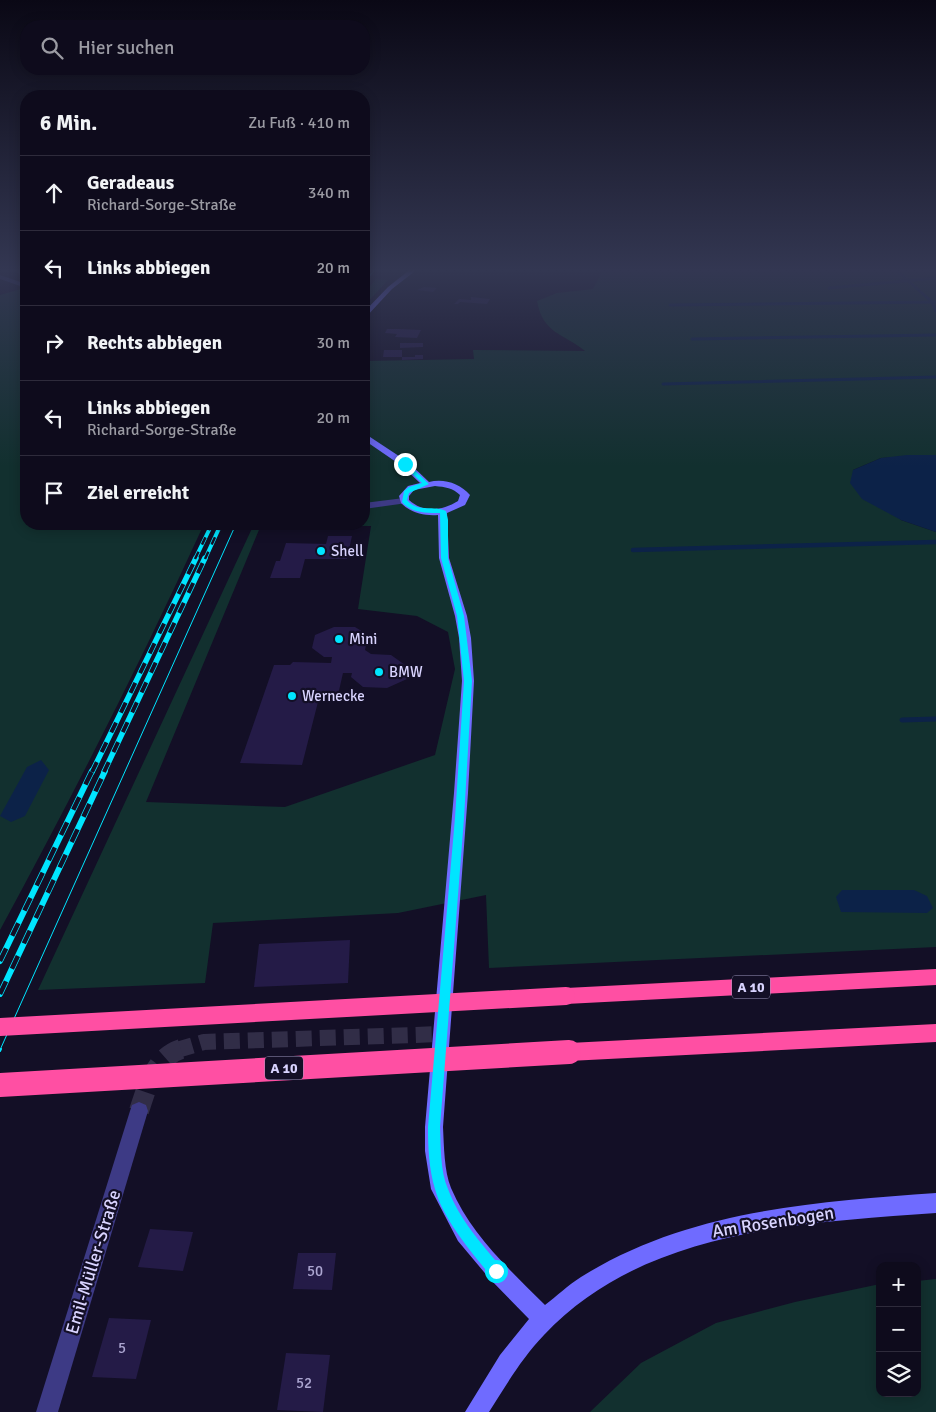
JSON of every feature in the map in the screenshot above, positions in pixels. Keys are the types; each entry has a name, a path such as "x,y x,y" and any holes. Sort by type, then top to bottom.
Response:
{"highway":[{"name":"A 10","path":"0,1027 936,977"},
{"name":"A 10","path":"0,1085 936,1033"}],"main road":[{"path":"370,440 405,464 426,484"},
{"path":"426,484 451,485 458,488 465,495 462,503 442,511 423,511 408,505 404,500 406,492 411,488 426,484"},
{"path":"442,511 444,520 444,558 461,616 468,681 434,1127 435,1151 441,1189 465,1234 496,1271 544,1319"},
{"name":"Am Rosenbogen","path":"476,1412 520,1347 544,1319 570,1297 620,1264 637,1256 691,1237 733,1226 784,1217 936,1203"}],"street":[{"path":"370,505 404,500"},
{"name":"Emil-Müller-Straße","path":"47,1412 139,1112"}],"green space":[{"path":"0,334 20,334 20,530 201,530 156,627 105,729 0,930"},
{"path":"558,334 936,334 936,455 881,458 853,470 901,520 936,532 936,947 489,968 486,895 398,913 213,923 205,983 38,990 251,530 259,530 146,802 285,807 435,755 455,669 448,632 417,616 358,609 371,526 370,361 474,359 473,350 585,351"},
{"path":"936,1279 936,1412 590,1412 641,1363 716,1323 795,1302 876,1285 876,1397 921,1397 921,1281"}],"water":[{"path":"907,455 936,455 936,532 901,520 862,499 850,483 853,470 881,458"},
{"path":"41,760 49,770 25,816 11,822 0,816 27,767"},
{"path":"842,890 914,890 927,896 933,908 927,913 841,912 836,897"}],"building":[{"path":"397,334 419,334 417,338 395,337"},
{"path":"400,343 423,343 423,347 400,348"},
{"path":"384,350 402,350 402,357 383,357"},
{"path":"415,355 423,355 423,359 402,360 402,357 415,357"},
{"path":"328,536 352,536 347,559 305,559 300,578 270,578 276,561 280,561 286,543 326,544"},
{"name":"Wernecke","path":"334,627 355,627 368,635 365,650 371,654 391,655 408,667 407,679 387,688 363,687 351,677 352,673 343,673 338,695 324,695 319,698 302,765 240,763 274,665 290,665 293,662 331,663 332,657 324,657 312,648 315,635"},
{"path":"350,940 348,983 254,987 259,944"},
{"path":"150,1229 193,1232 183,1271 138,1267"},
{"path":"298,1253 336,1253 332,1290 293,1289"},
{"path":"109,1318 151,1320 136,1379 92,1377"},
{"path":"286,1353 330,1355 323,1412 277,1410"}],"waterway":[{"path":"692,339 936,335"},
{"path":"663,384 936,377"},
{"path":"633,550 936,542"},
{"path":"902,720 936,719"}],"tunnel":[{"path":"177,1050 204,1042 442,1034"},
{"path":"139,1111 149,1083 158,1066 172,1053 181,1049"}],"tram line":[{"path":"0,1050 233,530"}],"railway":[{"path":"195,559 209,530"},
{"path":"205,559 218,530"},
{"path":"92,772 196,558"},
{"path":"104,772 205,558"},
{"path":"0,961 92,771"},
{"path":"0,994 105,771"}],"place":[{"name":"Shell","path":"321,551"},
{"name":"Mini","path":"339,639"},
{"name":"BMW","path":"379,672"},
{"name":"Wernecke","path":"292,696"}],"route":[{"path":"405,464 426,484 411,488 406,492 404,500 408,505 423,511 442,511 444,520 444,558 461,616 465,638 468,681 468,703 434,1127 435,1151 441,1189 453,1213 465,1234 496,1271"}]}
